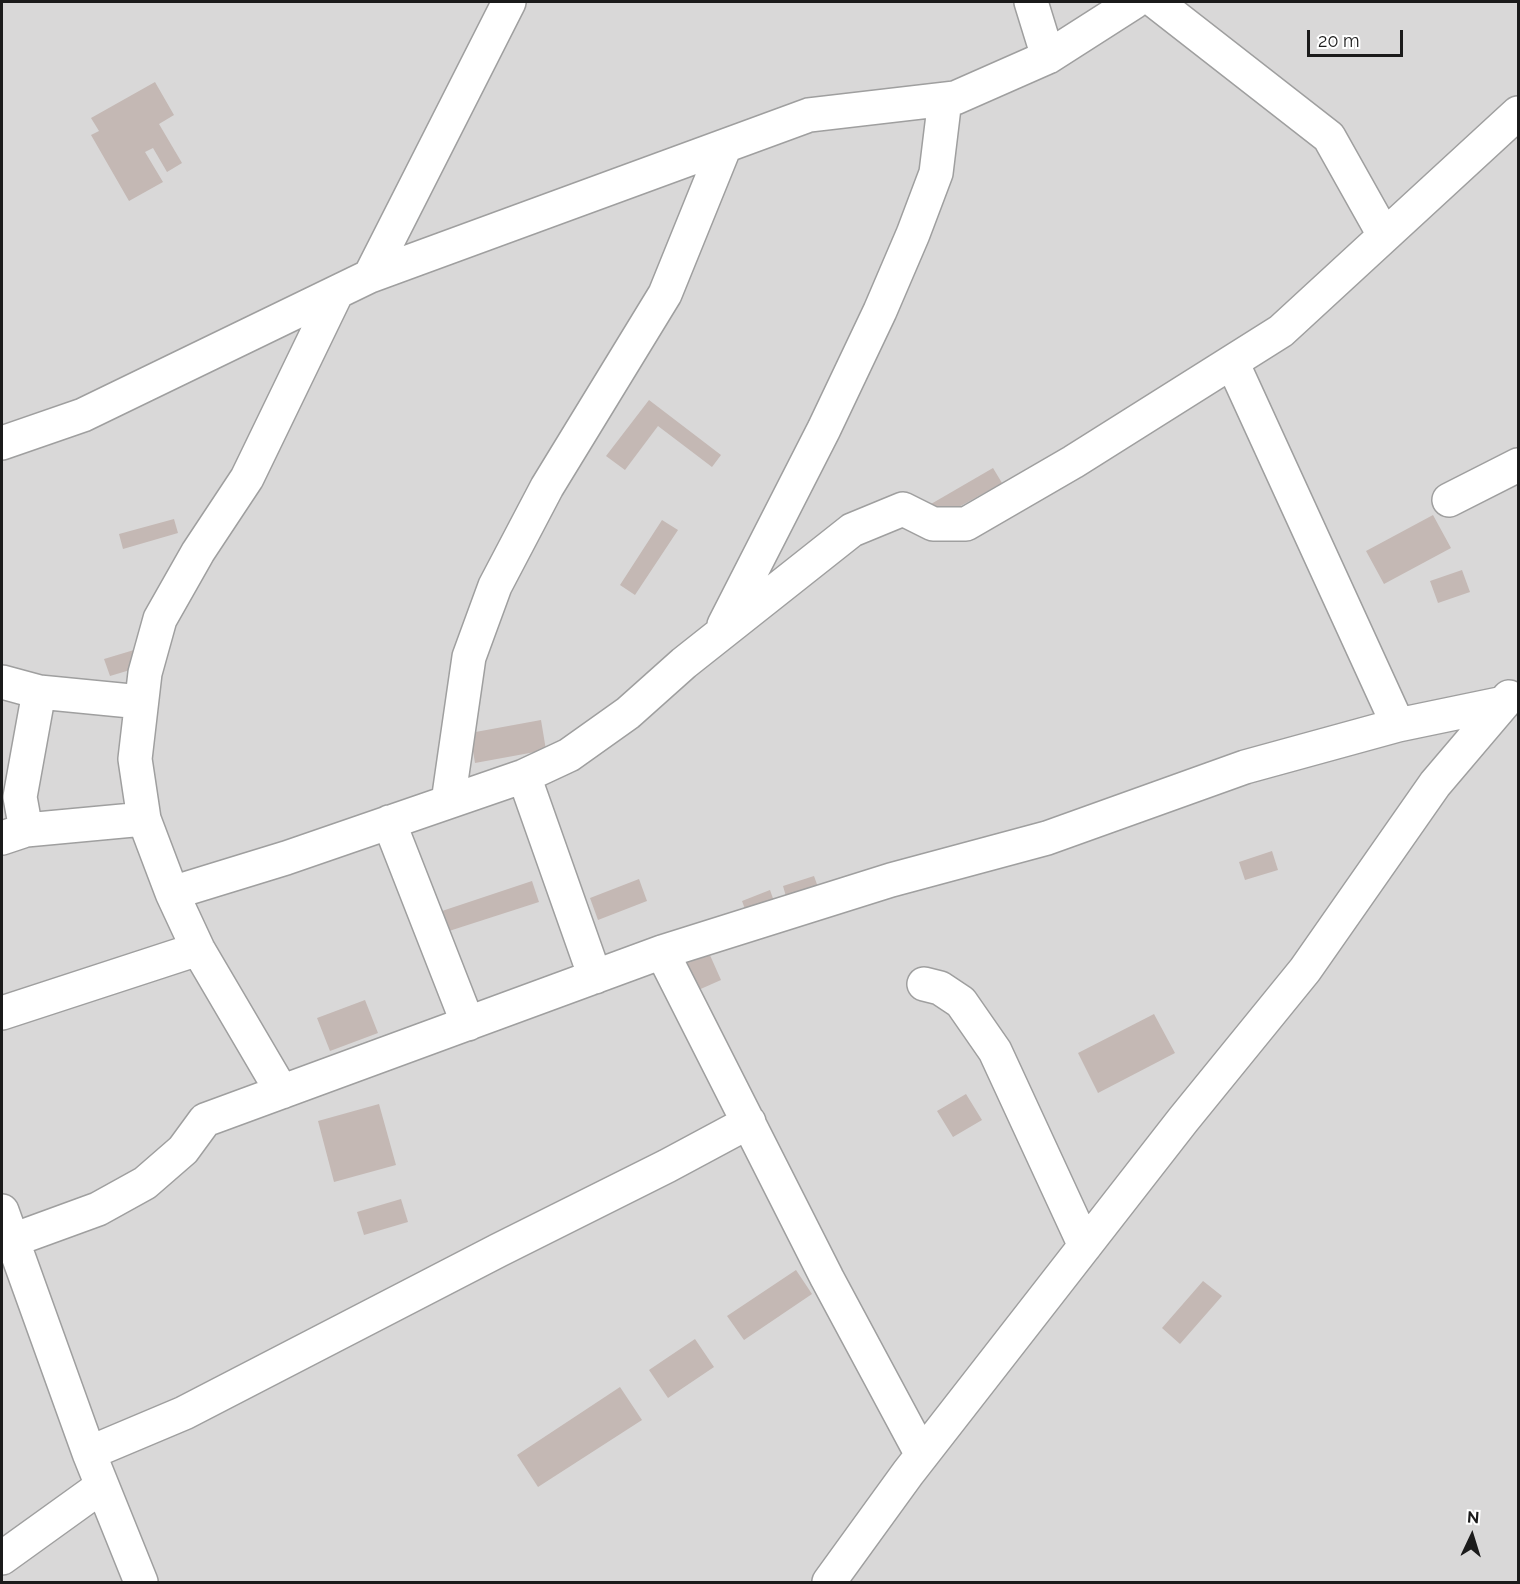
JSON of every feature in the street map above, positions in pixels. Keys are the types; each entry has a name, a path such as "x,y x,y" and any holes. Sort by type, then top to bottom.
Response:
{"street":[{"path":"370,276 509,2"},
{"path":"1031,2 1048,57"},
{"path":"2,443 83,415 370,276 809,115 955,99 1048,57 1134,2"},
{"path":"1156,2 1329,137 1384,235"},
{"path":"719,635 824,429 880,311 913,234 936,173 945,99"},
{"path":"172,894 286,858 524,776 569,755 628,713 684,663 852,530 903,509 933,524 966,524 1073,462 1281,332 1518,113"},
{"path":"448,802 469,657 495,586 547,487 665,294 725,146"},
{"path":"282,1092 198,949 172,894 144,819 135,759 145,673 160,619 198,552 247,478 337,292"},
{"path":"1232,362 1398,725"},
{"path":"1449,500 1518,465"},
{"path":"2,682 39,692 141,702"},
{"path":"39,692 14,834 144,819"},
{"path":"141,1582 5,1232 98,1209 145,1183 183,1150 206,1120 662,952 891,880 1047,838 1245,767 1511,694"},
{"path":"829,1582 922,1455 1183,1120 1305,970 1434,784 1511,694"},
{"path":"524,776 595,977"},
{"path":"389,822 468,1024"},
{"path":"2,1012 198,949"},
{"path":"662,952 827,1278 922,1455"},
{"path":"924,984 940,988 961,1002 995,1051 1085,1246"},
{"path":"89,1453 184,1413 489,1255 667,1166 748,1122"},
{"path":"2,1558 102,1486"}],"shaded area":[{"path":"2,2 1518,2 1518,1582 2,1582"}],"building":[{"path":"155,82 174,115 159,124 182,163 167,172 153,148 145,152 163,182 129,201 91,135 99,131 91,118"},
{"path":"649,400 721,455 712,467 658,426 625,470 606,456"},
{"path":"993,468 1002,483 939,518 931,504"},
{"path":"1433,515 1451,548 1384,584 1366,551"},
{"path":"174,519 178,533 123,549 119,534"},
{"path":"662,520 678,530 635,595 620,585"},
{"path":"1462,570 1470,592 1438,603 1430,581"},
{"path":"134,650 140,667 110,676 104,659"},
{"path":"541,720 546,750 475,763 470,733"},
{"path":"1272,851 1278,870 1245,880 1239,862"},
{"path":"814,876 819,890 787,900 783,886"},
{"path":"639,879 647,901 598,920 590,898"},
{"path":"532,881 539,902 446,932 439,912"},
{"path":"770,890 776,907 748,917 742,901"},
{"path":"709,953 721,980 687,995 675,967"},
{"path":"365,1000 378,1033 330,1051 317,1018"},
{"path":"1154,1014 1175,1053 1098,1093 1078,1053"},
{"path":"966,1094 982,1120 953,1137 937,1111"},
{"path":"379,1104 396,1165 334,1182 318,1121"},
{"path":"401,1199 408,1222 364,1235 357,1212"},
{"path":"796,1270 812,1294 744,1340 727,1316"},
{"path":"1203,1281 1222,1296 1180,1344 1162,1328"},
{"path":"695,1339 714,1367 668,1398 649,1370"},
{"path":"620,1387 642,1420 538,1487 517,1455"}]}
